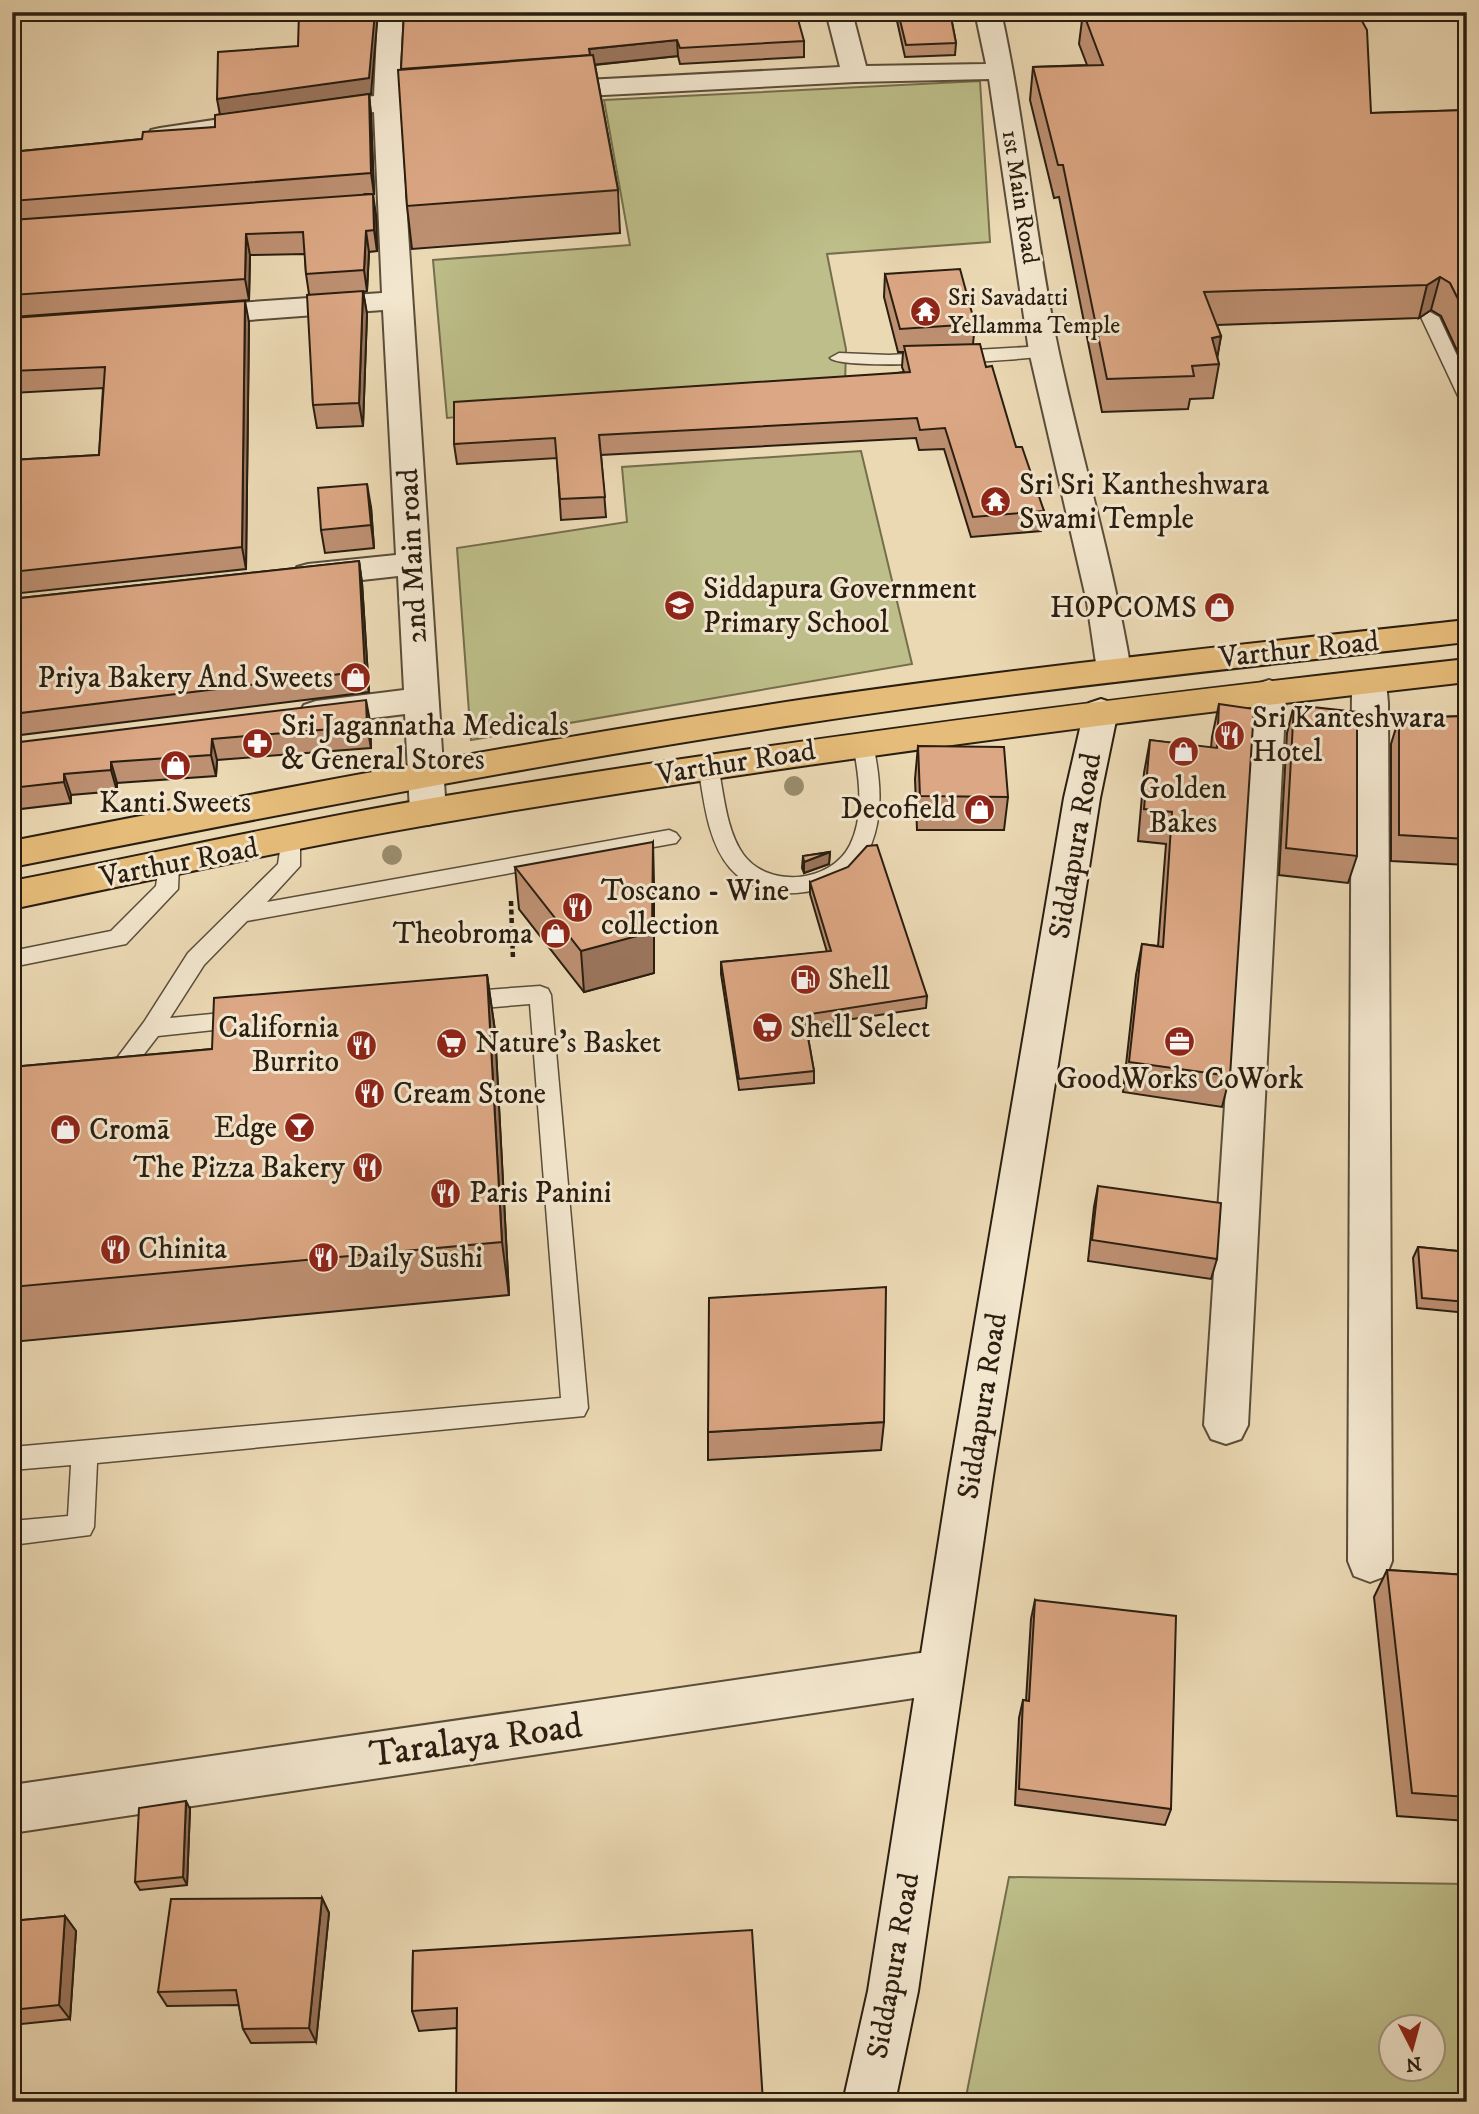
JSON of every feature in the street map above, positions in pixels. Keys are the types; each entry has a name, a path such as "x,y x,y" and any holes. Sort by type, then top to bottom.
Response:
{"main road":[{"name":"Varthur Road","path":"12,854 424,773 807,711 1114,670 1467,631"},
{"name":"Varthur Road","path":"12,895 289,842 428,812 708,766 1101,711 1467,670"}],"street":[{"name":"2nd Main road","path":"391,12 378,204 397,286 428,812"},
{"path":"839,12 855,74"},
{"name":"1st Main Road","path":"988,12 1001,71 1044,351 1103,602 1114,670"},
{"path":"528,91 855,74 1001,71"},
{"path":"134,140 387,102 476,95"},
{"path":"167,317 397,286"},
{"path":"275,579 414,564"},
{"path":"1369,682 1370,1560"},
{"path":"1226,1424 1269,692"},
{"path":"285,717 421,700"},
{"name":"Siddapura Road","path":"869,2102 893,1991 940,1672 1078,825 1101,711"},
{"name":"Taralaya Road","path":"12,1809 940,1672"}],"lane":[{"path":"1430,317 1467,397"},
{"path":"839,358 888,360 1044,351"},
{"path":"708,766 722,832 736,862 759,879 789,886 828,880 847,867 861,845 870,802 869,769 863,744"},
{"path":"237,915 669,838"},
{"path":"89,1081 115,1078 152,1028 196,959 237,915 289,866 289,842"},
{"path":"12,959 118,938 167,889 168,864"},
{"path":"12,1459 575,1408 540,995 435,1003"},
{"path":"152,1028 260,1018"},
{"path":"12,1533 81,1527 84,1453"}],"path":[{"path":"509,902 516,997"}],"green space":[{"path":"980,81 990,242 827,254 846,349 845,385 447,418 433,260 630,245 604,100"},
{"name":"Siddapura Government Primary School","path":"861,451 912,664 471,740 457,548 627,522 622,467"},
{"path":"1009,1877 1467,1884 1467,2102 965,2102"}],"building":[{"path":"299,12 375,12 369,78 217,99 218,52 298,46"},
{"path":"404,12 796,12 804,41 680,48 677,40 589,49 590,55 401,69"},
{"path":"898,12 950,12 956,43 906,45"},
{"path":"1083,12 1357,12 1367,30 1371,113 1467,110 1467,317 1450,283 1440,277 1427,285 1204,292 1221,336 1212,338 1219,364 1192,366 1194,376 1107,379 1063,165 1058,165 1033,67 1103,65"},
{"path":"593,55 618,190 407,206 398,70"},
{"path":"369,94 371,173 12,201 12,152 142,139 143,132 215,127 215,115"},
{"path":"373,194 374,230 366,231 364,270 306,274 303,232 246,234 245,279 12,295 12,220"},
{"path":"960,269 975,324 900,329 885,274"},
{"path":"363,291 359,403 313,405 307,295"},
{"path":"245,301 242,547 12,572 12,460 99,455 105,367 12,371 12,318"},
{"path":"980,344 986,367 992,366 1016,447 1022,447 1044,511 973,517 945,428 920,430 917,418 599,435 605,497 560,499 555,438 454,444 454,402 910,372 904,346"},
{"path":"367,484 371,525 321,530 318,488"},
{"path":"359,561 365,671 12,714 12,599"},
{"path":"366,700 367,726 212,739 211,755 111,762 111,770 64,774 64,782 12,788 12,743"},
{"path":"1219,704 1254,709 1230,1076 1129,1062 1142,944 1163,947 1172,812 1144,809 1150,740 1217,748"},
{"path":"1294,705 1357,712 1357,856 1286,848"},
{"path":"1467,716 1467,839 1399,835 1399,718"},
{"path":"918,746 1004,747 1008,797 920,796"},
{"path":"653,842 652,932 581,951 515,867"},
{"path":"877,845 927,996 804,1015 814,1071 739,1079 721,962 831,951 810,882 848,867 867,846"},
{"path":"830,852 804,862 803,856"},
{"path":"487,975 502,1242 12,1287 12,1067 212,1049 214,998"},
{"path":"1098,1186 1221,1203 1217,1259 1092,1240"},
{"path":"1418,1247 1467,1252 1467,1302 1422,1298"},
{"path":"886,1287 884,1422 708,1432 709,1298"},
{"path":"1387,1570 1467,1575 1467,1797 1412,1793"},
{"path":"1035,1600 1176,1616 1171,1809 1019,1789 1023,1700 1029,1701"},
{"path":"186,1801 183,1877 135,1882 139,1808"},
{"path":"322,1898 309,2028 243,2029 236,1990 158,1992 171,1899"},
{"path":"65,1916 59,2005 12,2010 12,1921"},
{"path":"752,1930 763,2102 456,2102 457,2008 412,2011 413,1951"}],"place":[{"name":"Sri Savadatti Yellamma Temple","path":"925,312"},
{"name":"Sri Sri Kantheshwara Swami Temple","path":"996,502"},
{"name":"Siddapura Government Primary School","path":"680,606"},
{"name":"HOPCOMS","path":"1220,608"},
{"name":"Priya Bakery And Sweets","path":"356,678"},
{"name":"Sri Kanteshwara Hotel","path":"1229,735"},
{"name":"Sri Jagannatha Medicals & General Stores","path":"258,743"},
{"name":"Golden Bakes","path":"1183,751"},
{"name":"Kanti Sweets","path":"175,765"},
{"name":"Decofield","path":"979,809"},
{"name":"Toscano - Wine collection","path":"578,908"},
{"name":"Theobroma","path":"556,934"},
{"name":"Shell","path":"805,980"},
{"name":"Shell Select","path":"767,1028"},
{"name":"GoodWorks CoWork","path":"1180,1041"},
{"name":"Nature's Basket","path":"452,1043"},
{"name":"California Burrito","path":"362,1045"},
{"name":"Cream Stone","path":"370,1094"},
{"name":"Edge","path":"300,1128"},
{"name":"Cromā","path":"66,1130"},
{"name":"The Pizza Bakery","path":"368,1168"},
{"name":"Paris Panini","path":"446,1193"},
{"name":"Chinita","path":"115,1249"},
{"name":"Daily Sushi","path":"324,1258"}]}
